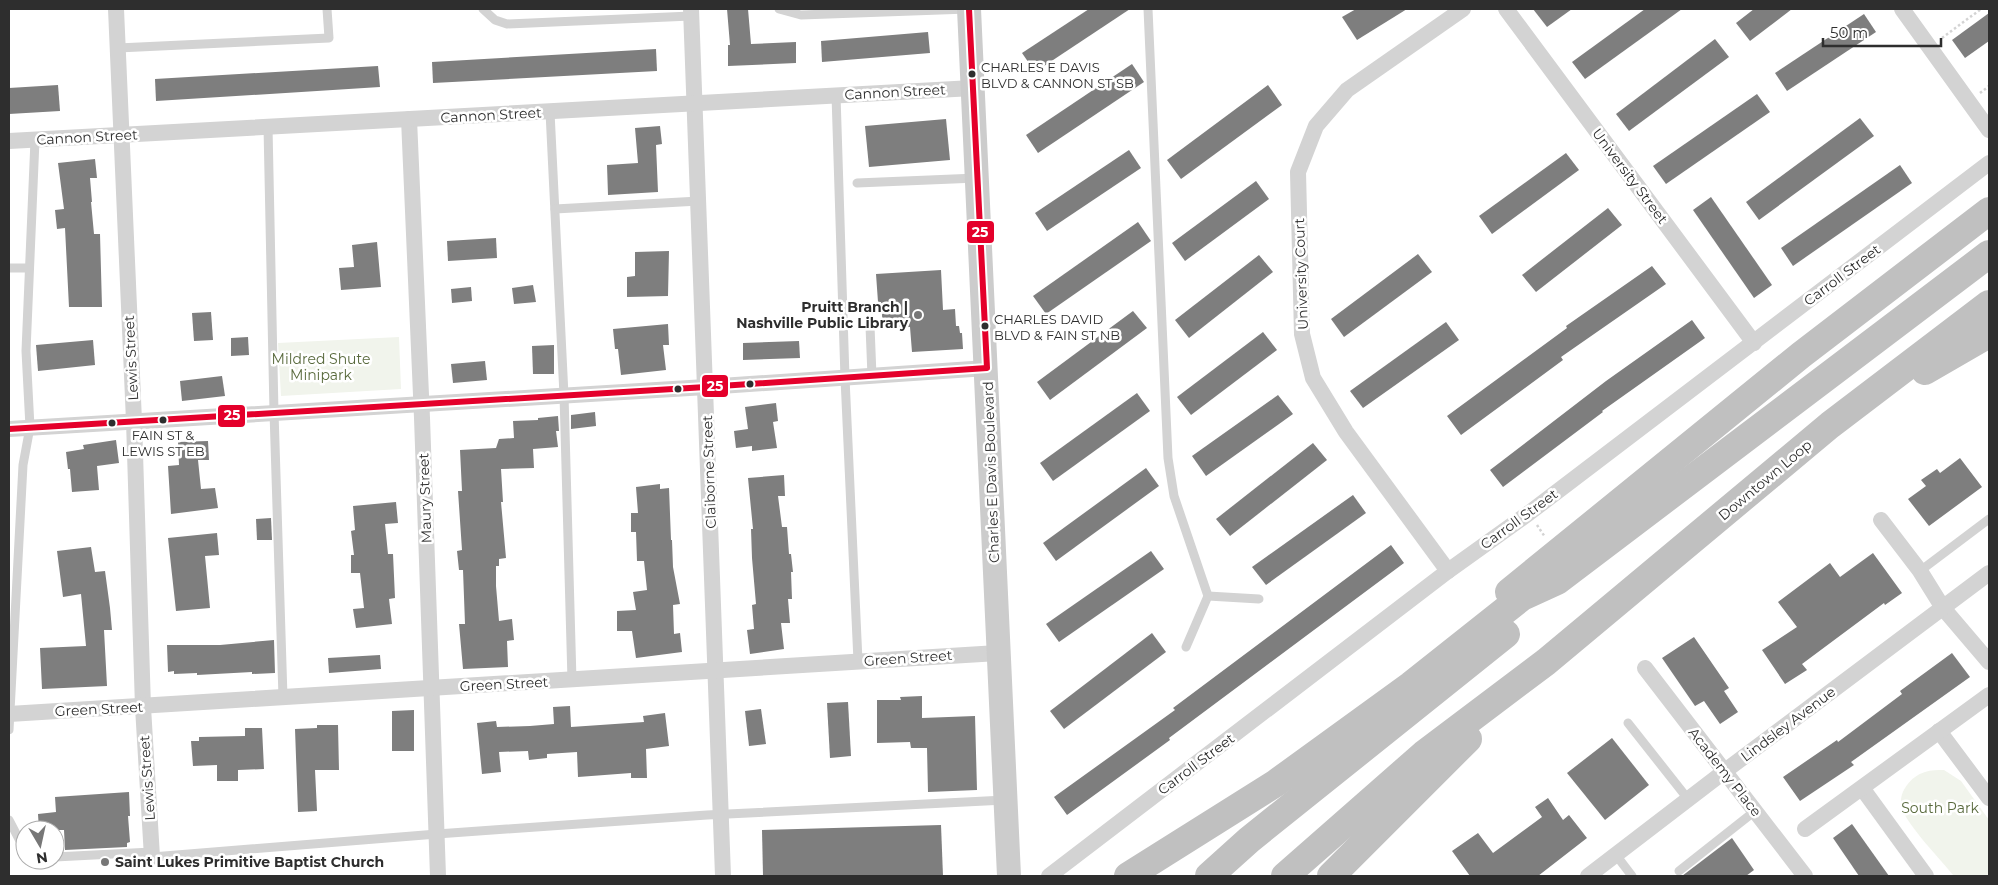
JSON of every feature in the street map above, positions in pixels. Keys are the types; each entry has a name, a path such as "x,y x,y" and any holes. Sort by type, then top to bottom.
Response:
{"highway":[{"path":"1411,685 1438,649 1801,355 1989,211"},
{"path":"1128,876 1276,783 1411,685 1522,597 1557,581 1989,254"},
{"name":"Downtown Loop","path":"1546,662 1830,425 1989,304"},
{"path":"1830,425 1989,334"},
{"path":"1209,876 1249,840 1532,613 1557,581"},
{"path":"1285,876 1424,754 1546,662"},
{"path":"1331,876 1546,662"}],"street":[{"name":"Lewis Street","path":"116,9 134,422 143,707 152,855"},
{"name":"Charles E Davis Boulevard","path":"969,9 1009,876"},
{"name":"University Court","path":"1448,571 1346,432 1314,378 1302,334 1298,172 1316,126 1347,90 1463,9"},
{"name":"University Street","path":"1506,9 1754,343"},
{"path":"1904,9 1989,130"},
{"name":"Claiborne Street","path":"691,12 723,876"},
{"name":"Cannon Street","path":"9,141 973,88"},
{"name":"Maury Street","path":"409,119 422,403 438,876"},
{"name":"Carroll Street","path":"1049,876 1448,571 1522,518 1989,163"},
{"path":"9,429 706,387 986,368"},
{"path":"1881,520 1920,571 1943,608 1989,662"},
{"name":"Lindsley Avenue","path":"1588,876 1989,573"},
{"name":"Green Street","path":"9,720 143,707 283,697 998,653"},
{"name":"Academy Place","path":"1645,668 1805,876"},
{"path":"1805,829 1989,695"},
{"path":"1939,731 1989,798"},
{"path":"1862,788 1926,876"}],"lane":[{"path":"118,48 329,38 327,9"},
{"path":"483,9 495,20 507,24 691,12"},
{"path":"780,9 801,15 969,9"},
{"path":"1148,9 1168,458 1174,496 1208,596 1186,648"},
{"path":"836,95 845,378 858,661"},
{"path":"550,112 564,395 572,680"},
{"path":"268,127 283,697"},
{"path":"9,720 12,578 23,464 30,427 26,351 35,140"},
{"path":"857,184 977,178"},
{"path":"555,209 699,201"},
{"path":"9,268 30,268"},
{"path":"870,326 872,376"},
{"path":"1920,571 1989,519"},
{"path":"1208,596 1259,599"},
{"path":"1628,723 1688,799"},
{"path":"65,857 152,855 721,814 1006,800"},
{"path":"1679,871 1755,811"},
{"path":"9,820 15,831"},
{"path":"1616,855 1632,876"}],"path":[{"path":"1936,43 1981,9"},
{"path":"1976,96 1989,86"},
{"path":"1535,523 1546,537"}],"green space":[{"name":"Mildred Shute Minipark","path":"399,337 401,389 281,396 278,343"},
{"name":"South Park","path":"1944,770 1961,781 1989,820 1989,876 1954,876 1917,833 1902,808 1903,791 1910,781 1925,772"}],"building":[{"path":"727,9 748,9 751,44 796,42 796,63 728,66 728,45 730,45"},
{"path":"1089,9 1130,9 1035,72 1022,53"},
{"path":"1356,9 1407,9 1357,40 1342,17"},
{"path":"1533,9 1572,9 1547,27"},
{"path":"1645,9 1682,9 1585,79 1572,62"},
{"path":"1754,9 1792,9 1750,41 1736,23"},
{"path":"1989,13 1989,41 1965,58 1952,40"},
{"path":"1864,14 1876,32 1787,91 1775,73"},
{"path":"928,32 930,53 822,62 821,41"},
{"path":"1715,39 1729,57 1629,131 1616,114"},
{"path":"656,49 657,71 433,83 432,62"},
{"path":"1132,64 1144,82 1038,153 1026,135"},
{"path":"378,66 380,87 156,101 155,79"},
{"path":"58,85 60,111 9,114 9,88"},
{"path":"1268,85 1282,105 1181,179 1167,160"},
{"path":"1757,94 1770,112 1666,184 1653,166"},
{"path":"1860,118 1874,136 1759,220 1746,202"},
{"path":"946,119 950,160 869,167 865,126"},
{"path":"660,126 662,144 656,145 658,192 608,195 607,165 638,163 635,128"},
{"path":"1129,150 1141,168 1047,231 1035,213"},
{"path":"1566,153 1579,170 1492,234 1479,216"},
{"path":"95,159 97,178 90,178 91,202 94,234 100,234 102,307 69,307 65,228 57,229 55,210 64,209 58,163"},
{"path":"1900,165 1912,183 1793,266 1781,248"},
{"path":"1256,181 1269,199 1185,261 1172,243"},
{"path":"1711,197 1772,285 1754,298 1693,210"},
{"path":"1608,208 1622,225 1536,292 1522,275"},
{"path":"1138,222 1151,241 1046,314 1033,296"},
{"path":"496,238 497,258 448,261 447,241"},
{"path":"377,242 381,287 341,290 339,268 354,267 352,245"},
{"path":"669,251 668,296 627,297 627,277 635,276 635,252"},
{"path":"1418,254 1432,272 1344,337 1331,319"},
{"path":"1259,255 1273,272 1189,338 1175,320"},
{"path":"1652,266 1666,284 1561,357 1563,360 1461,435 1447,416 1567,328 1566,326"},
{"name":"Pruitt Branch | Nashville Public Library","path":"941,270 943,310 955,309 956,326 959,326 960,333 962,333 963,349 912,352 910,327 883,328 881,302 878,302 876,274"},
{"path":"533,285 536,302 514,304 512,288"},
{"path":"471,287 472,301 452,303 451,289"},
{"path":"1133,311 1147,328 1050,400 1037,382"},
{"path":"211,312 213,340 194,341 192,313"},
{"path":"1692,320 1705,338 1602,411 1503,487 1490,470 1606,381"},
{"path":"1446,322 1459,340 1363,408 1350,391"},
{"path":"668,324 669,345 663,345 666,370 621,375 613,329"},
{"path":"1263,332 1277,350 1191,415 1177,397"},
{"path":"248,337 249,355 231,356 231,338"},
{"path":"93,340 95,365 38,371 36,345"},
{"path":"799,341 800,358 743,360 743,343"},
{"path":"554,345 554,374 533,374 532,346"},
{"path":"485,361 487,380 453,383 451,364"},
{"path":"222,376 225,396 182,401 180,381"},
{"path":"1137,393 1150,411 1053,481 1040,463"},
{"path":"1278,395 1293,414 1206,476 1192,456"},
{"path":"776,403 778,421 773,422 777,448 752,451 752,446 736,448 734,431 748,429 745,407"},
{"path":"595,412 596,426 571,429 571,415"},
{"path":"558,416 559,431 556,431 558,447 533,449 534,468 501,469 503,502 501,502 506,558 499,559 499,566 496,566 496,586 499,621 512,619 514,640 507,641 508,667 463,669 459,624 465,624 463,570 459,570 457,551 462,550 458,491 462,491 460,450 496,448 499,439 514,438 513,421 538,420 538,418"},
{"path":"116,440 119,463 97,466 99,490 72,492 66,452 84,449 83,445"},
{"path":"208,441 209,460 198,460 201,489 215,488 218,508 171,514 168,466 179,465 178,442"},
{"path":"1313,443 1327,460 1230,536 1216,519"},
{"path":"1960,458 1982,487 1929,526 1908,499 1926,486 1921,480 1937,469 1940,473"},
{"path":"1146,468 1159,486 1056,561 1043,543"},
{"path":"784,475 785,496 778,496 782,527 787,527 789,554 791,554 793,572 791,572 792,599 788,599 790,623 781,623 784,649 750,654 747,630 754,629 752,605 756,604 752,558 751,529 753,529 748,478"},
{"path":"660,484 660,489 669,488 673,567 680,604 673,605 674,634 680,633 682,652 636,658 632,631 617,631 617,611 636,610 633,592 647,590 644,561 637,561 636,532 631,532 631,513 638,513 636,487"},
{"path":"1353,495 1366,513 1266,585 1252,567"},
{"path":"396,502 398,523 385,524 388,554 393,554 395,598 389,599 392,624 356,628 353,609 364,608 360,573 351,573 351,555 354,555 351,531 355,530 353,506"},
{"path":"271,518 272,540 257,540 256,519"},
{"path":"217,533 219,555 205,556 210,608 176,611 168,538"},
{"path":"1391,545 1404,563 1169,738 1170,740 1067,815 1054,797 1175,710 1173,708"},
{"path":"91,547 95,572 105,571 110,608 112,630 104,630 107,686 42,689 40,648 86,646 81,594 63,597 57,551"},
{"path":"1151,551 1164,569 1059,642 1046,624"},
{"path":"1873,553 1902,593 1885,605 1884,603 1802,664 1807,670 1785,684 1762,650 1797,627 1778,602 1830,563 1840,577"},
{"path":"1152,633 1166,652 1064,729 1050,711"},
{"path":"1694,637 1729,688 1724,691 1738,712 1720,724 1704,701 1695,706 1662,658"},
{"path":"274,640 275,673 252,674 252,672 197,675 197,673 174,674 174,671 168,672 167,645 220,645"},
{"path":"1952,653 1970,677 1851,762 1854,765 1800,801 1783,777 1837,740 1838,742 1902,694 1900,691"},
{"path":"380,655 381,669 329,673 328,658"},
{"path":"922,696 922,718 975,716 977,790 928,792 927,748 911,748 910,742 877,743 877,700 901,700 900,697"},
{"path":"848,702 851,756 830,758 827,703"},
{"path":"570,706 571,727 644,722 643,716 665,713 669,746 646,749 647,778 631,778 631,773 578,777 577,752 547,754 547,758 529,760 528,751 499,752 501,772 482,774 477,723 496,721 497,727 554,724 553,707"},
{"path":"761,709 766,744 749,746 745,711"},
{"path":"414,710 414,751 392,751 392,711"},
{"path":"317,725 338,725 339,770 315,770 317,811 298,812 295,729 317,728"},
{"path":"245,728 262,728 264,769 238,770 238,781 217,781 217,765 193,766 191,741 199,741 199,737 245,736"},
{"path":"1612,738 1649,785 1605,820 1567,773"},
{"path":"129,792 130,842 127,843 127,847 65,850 65,820 38,820 38,814 56,812 55,797"},
{"path":"1548,798 1563,820 1569,815 1587,838 1538,876 1470,876 1452,851 1478,833 1493,853 1542,817 1535,807"},
{"path":"1852,824 1889,876 1859,876 1833,838"},
{"path":"941,825 943,876 763,876 762,830"},
{"path":"1732,838 1754,870 1746,876 1682,876"}],"transit line":[{"name":"25","path":"9,429 987,368 969,9"}],"place":[{"name":"CHARLES E DAVIS BLVD & CANNON ST SB","path":"972,74"},
{"name":"Pruitt Branch | Nashville Public Library","path":"918,315"},
{"name":"CHARLES DAVID BLVD & FAIN ST NB","path":"985,326"},
{"name":"FAIN ST & LEWIS ST EB","path":"163,420"},
{"name":"Saint Lukes Primitive Baptist Church","path":"105,862"}]}
